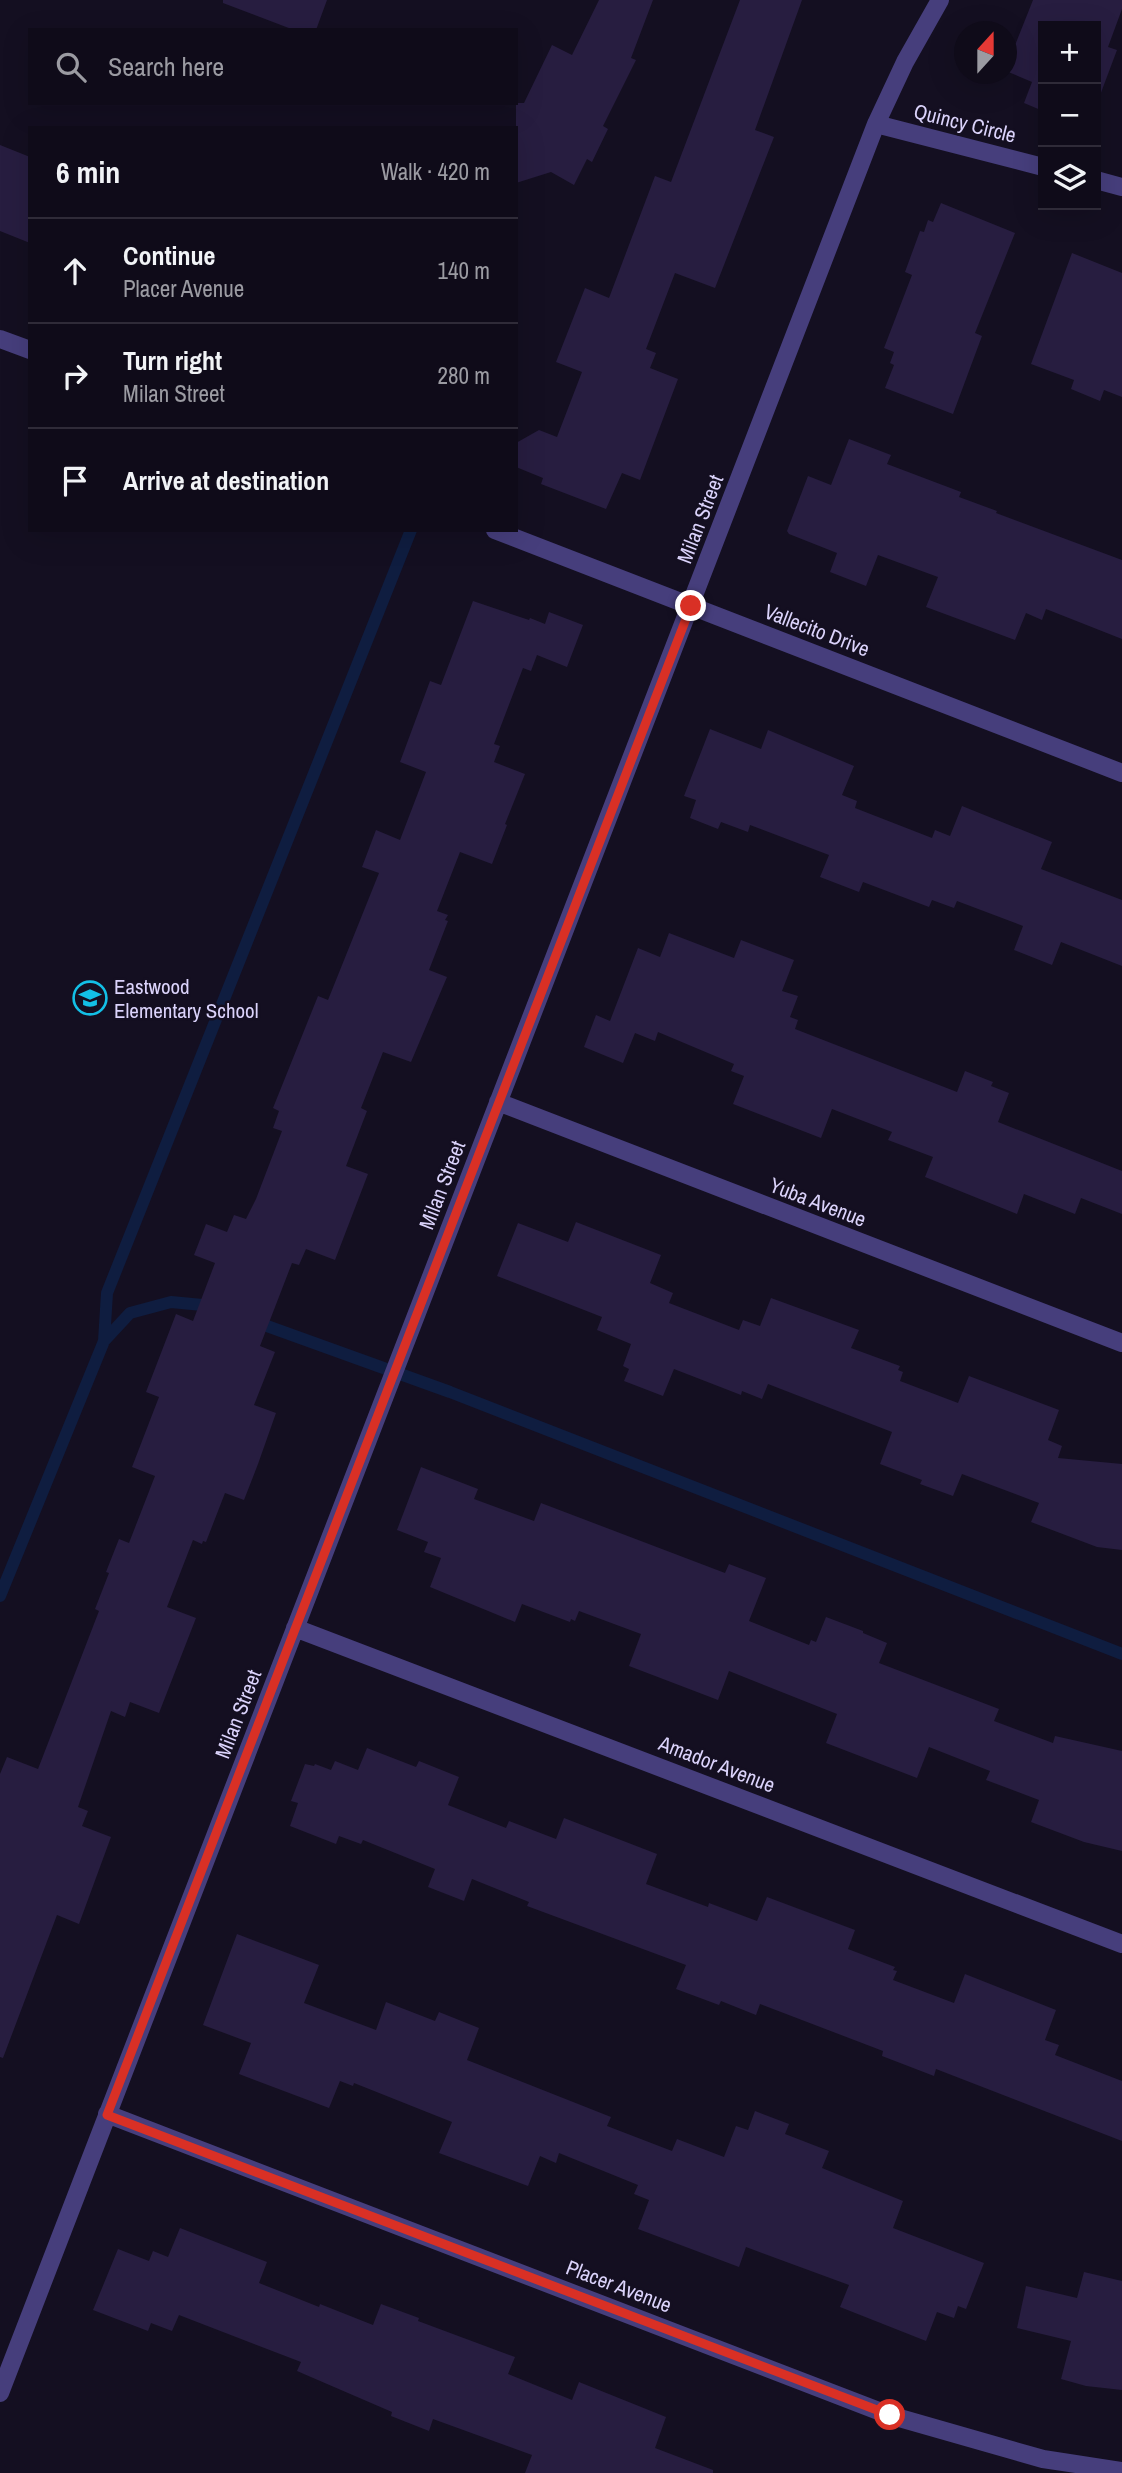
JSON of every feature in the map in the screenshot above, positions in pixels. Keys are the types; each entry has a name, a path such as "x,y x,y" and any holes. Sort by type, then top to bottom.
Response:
{"street":[{"name":"Milan Street","path":"0,2393 876,124 905,62 940,0"},
{"name":"Quincy Circle","path":"876,124 1038,166"},
{"path":"1101,181 1122,187"},
{"path":"0,339 28,349"},
{"name":"Vallecito Drive","path":"500,532 1122,773"},
{"name":"Yuba Avenue","path":"498,1102 1122,1343"},
{"name":"Amador Avenue","path":"295,1628 1122,1944"},
{"name":"Placer Avenue","path":"107,2115 890,2415 1043,2459 1122,2471"}],"building":[{"path":"223,0 327,0 317,28 289,28 223,3"},
{"path":"599,0 653,0 631,58 636,60 603,126 608,129 592,162 587,159 574,185 551,172 518,182 516,105 524,103 552,45 572,55"},
{"path":"740,0 802,0 755,130 774,137 715,288 675,273 646,349 656,353 650,368 678,379 640,480 622,473 606,509 541,484 543,478 518,468 518,442 539,430 557,437 582,372 556,362 585,288 609,298 655,176 671,182"},
{"path":"1033,0 1122,0 1122,9 1108,47 1117,50 1101,93 1101,21 1038,21 1038,109 1024,103 1032,82 1017,76 1017,40"},
{"path":"0,145 28,156 28,242 0,231"},
{"path":"941,203 1015,233 975,333 982,336 953,414 885,388 894,365 890,363 894,352 884,348 912,275 905,272 920,231 924,232 928,220 933,222"},
{"path":"1072,253 1122,273 1122,397 1104,390 1100,401 1071,389 1074,380 1031,364"},
{"path":"849,439 891,455 887,464 961,492 959,497 1122,560 1122,639 1046,609 1042,620 1026,613 1015,640 926,607 938,577 878,555 866,586 830,572 837,553 787,531 808,476 831,485"},
{"path":"473,601 545,624 549,612 583,625 567,667 537,655 531,671 523,668 494,744 500,746 494,762 525,774 505,824 507,825 492,864 460,852 437,911 448,915 445,920 448,921 429,970 447,977 411,1062 383,1052 361,1108 367,1111 346,1166 368,1174 335,1260 306,1249 299,1265 292,1263 260,1346 275,1352 254,1405 276,1413 258,1464 244,1500 225,1493 206,1542 203,1541 202,1544 193,1540 167,1607 196,1618 159,1713 130,1702 125,1717 111,1711 78,1807 88,1811 82,1826 111,1837 79,1924 57,1915 3,2058 0,2057 0,1774 7,1757 38,1769 99,1611 95,1609 119,1539 129,1543 155,1476 132,1467 159,1397 146,1392 176,1314 193,1321 215,1263 194,1255 206,1224 227,1232 234,1215 246,1219 256,1199 282,1131 273,1128 279,1111 273,1108 318,996 328,1000 379,873 362,867 376,830 400,840 426,772 400,762 430,681 441,685"},
{"path":"710,729 761,749 768,730 854,766 842,795 857,801 855,808 932,838 935,830 950,836 962,806 1052,842 1041,869 1122,900 1122,966 1061,942 1052,965 1014,950 1023,926 957,901 954,908 932,900 929,907 863,882 859,892 820,877 829,855 750,825 748,832 721,822 718,829 690,818 696,800 684,796"},
{"path":"669,933 734,958 741,940 794,960 782,991 798,996 790,1017 798,1020 795,1029 957,1092 965,1071 993,1082 991,1086 1009,1093 998,1122 1122,1171 1122,1214 1081,1198 1075,1214 1024,1194 1017,1214 925,1177 933,1157 888,1140 892,1132 832,1109 821,1138 733,1104 744,1076 731,1071 734,1064 658,1032 655,1041 635,1033 623,1063 584,1047 596,1015 610,1021 638,948 660,957"},
{"path":"576,1222 661,1255 650,1283 673,1293 669,1303 739,1330 743,1320 760,1326 771,1298 859,1330 851,1348 900,1366 898,1370 903,1372 900,1381 958,1403 969,1376 1059,1410 1048,1440 1062,1446 1058,1458 1122,1464 1122,1550 1097,1547 1031,1522 1039,1503 962,1474 953,1496 920,1484 922,1480 880,1464 892,1432 768,1384 762,1399 742,1391 741,1395 674,1369 663,1396 624,1381 629,1369 623,1366 631,1344 597,1330 602,1317 497,1276 518,1223 568,1242"},
{"path":"421,1467 478,1489 474,1499 534,1521 541,1503 725,1573 729,1564 766,1578 749,1621 809,1645 811,1640 816,1642 826,1617 887,1643 879,1663 999,1709 994,1721 1053,1743 1055,1736 1122,1751 1122,1851 1084,1842 1031,1822 1039,1800 986,1780 990,1771 929,1747 917,1778 826,1743 837,1714 729,1671 718,1700 629,1666 641,1634 579,1611 575,1621 571,1619 570,1622 522,1604 515,1622 430,1587 441,1558 424,1552 428,1542 397,1530"},
{"path":"367,1748 416,1767 419,1761 459,1777 448,1805 506,1828 509,1821 556,1839 564,1818 657,1854 646,1884 708,1907 709,1903 757,1921 767,1897 855,1930 848,1949 895,1967 893,1970 897,1971 893,1980 954,2003 965,1974 1056,2010 1045,2040 1059,2045 1055,2055 1122,2081 1122,2141 936,2069 934,2076 882,2056 883,2051 760,2004 756,2015 721,2001 719,2005 676,1989 686,1965 527,1906 529,1902 472,1879 464,1901 428,1887 435,1869 363,1840 361,1844 339,1836 336,1844 290,1826 298,1803 291,1801 305,1764 315,1764 331,1770 335,1761 358,1770"},
{"path":"237,1934 319,1965 304,2003 376,2030 386,2002 435,2021 439,2012 479,2028 467,2060 611,2117 607,2126 672,2151 677,2139 724,2157 736,2126 748,2130 755,2111 789,2124 785,2134 829,2151 822,2168 903,2201 893,2228 984,2263 966,2309 958,2306 954,2318 937,2312 926,2341 840,2307 849,2285 746,2247 739,2267 638,2229 649,2200 634,2194 638,2185 559,2153 556,2163 540,2156 528,2186 439,2153 452,2122 354,2083 353,2086 340,2081 329,2108 239,2074 251,2043 203,2025"},
{"path":"180,2228 267,2262 259,2283 319,2307 320,2304 373,2325 381,2304 419,2318 418,2321 515,2357 508,2374 572,2400 579,2382 666,2417 655,2448 713,2470 713,2473 525,2473 532,2455 433,2419 429,2431 391,2416 392,2412 297,2371 301,2362 179,2315 172,2331 151,2323 148,2331 93,2310 118,2249 149,2261 153,2251 168,2257"},
{"path":"1084,2272 1122,2281 1122,2390 1086,2386 1061,2379 1071,2341 1017,2328 1026,2286 1077,2298"}],"waterway":[{"path":"104,1341 107,1293 410,532"},
{"path":"0,1596 104,1341 130,1313 171,1302 213,1306"},
{"path":"253,1321 450,1392 1122,1654"}],"place":[{"name":"Eastwood Elementary School","path":"90,998"}],"route":[{"path":"691,606 107,2115 890,2415"}]}
